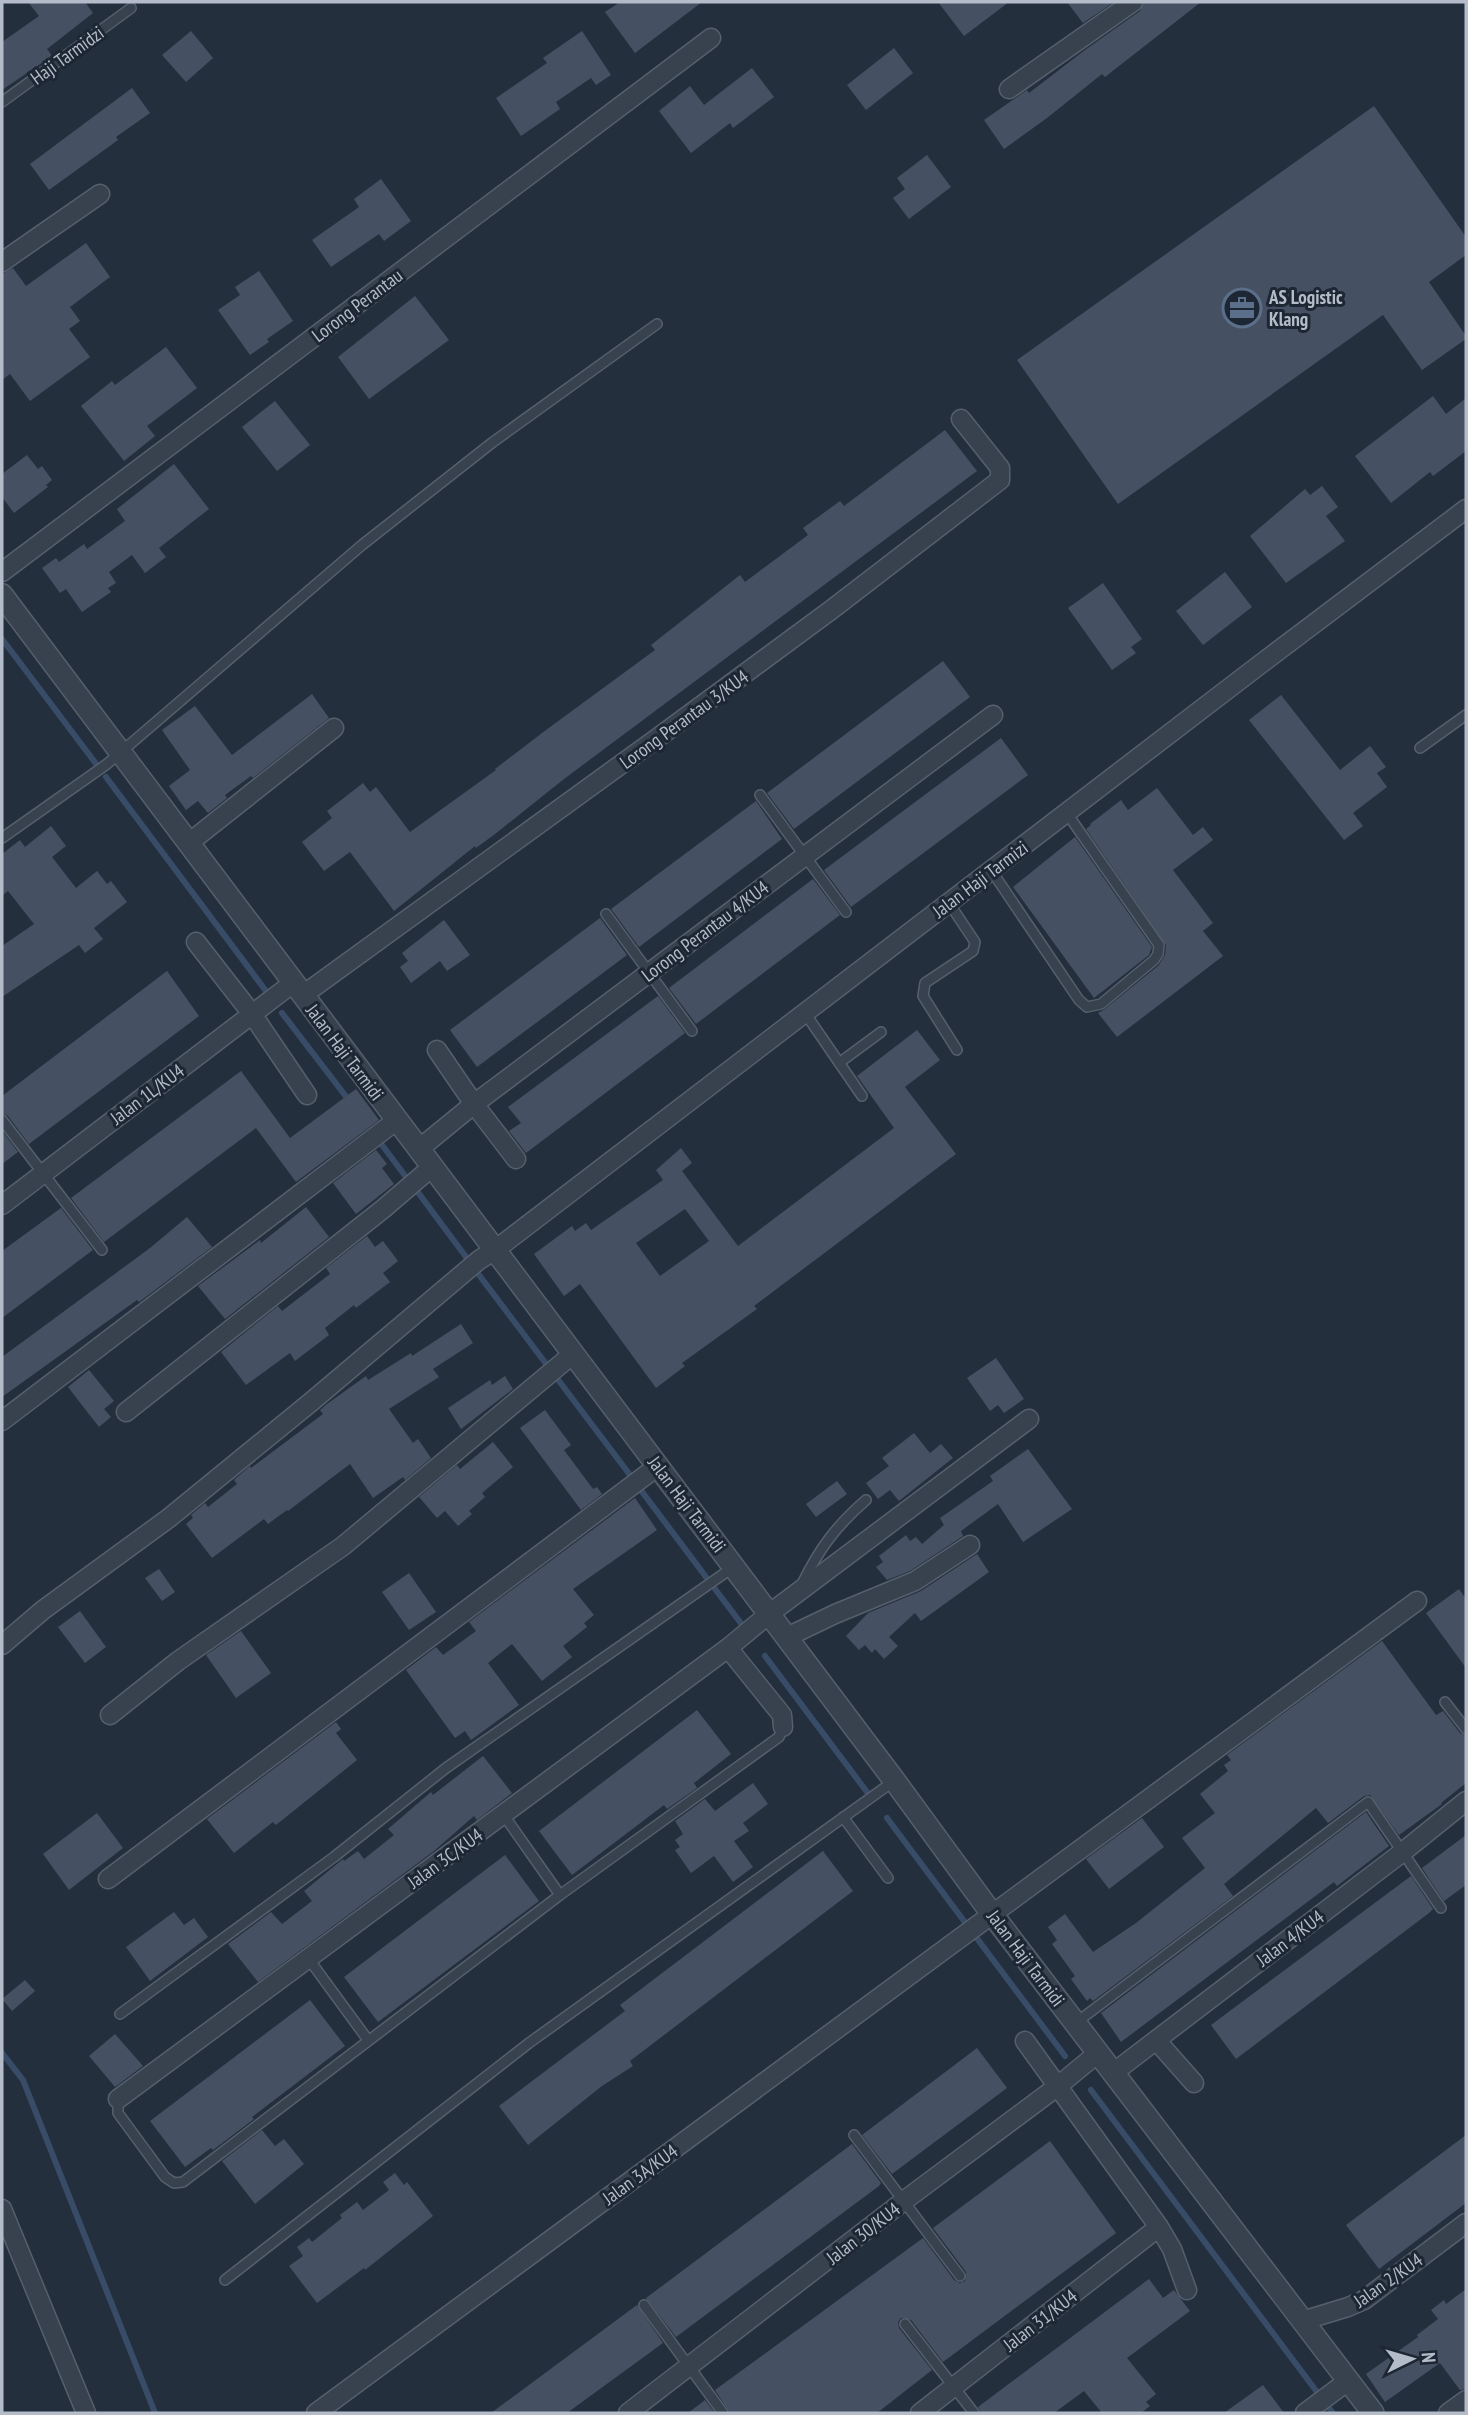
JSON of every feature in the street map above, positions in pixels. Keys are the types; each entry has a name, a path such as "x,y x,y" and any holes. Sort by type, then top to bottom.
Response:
{"street":[{"path":"1009,89 1133,2"},
{"name":"Lorong Perantau","path":"2,572 711,38"},
{"path":"2,262 100,194"},
{"name":"Lorong Perantau 3/KU4","path":"298,989 711,699 1000,480 1000,468 961,419"},
{"name":"Jalan Haji Tarmizi","path":"2,1645 43,1610 169,1518 311,1402 445,1287 1466,509"},
{"name":"Jalan Haji Tarmidi","path":"2,594 495,1250 567,1360 658,1466 894,1780 978,1925 1075,2023 1373,2413"},
{"name":"Lorong Perantau 4/KU4","path":"419,1149 474,1104 993,715"},
{"path":"190,842 334,728"},
{"path":"196,942 252,1014 307,1096"},
{"name":"Jalan 1L/KU4","path":"2,1205 252,1014 298,989"},
{"path":"437,1050 516,1158"},
{"path":"2,1421 397,1120"},
{"path":"126,1412 383,1209 432,1167"},
{"path":"110,1715 178,1661 343,1546 567,1360"},
{"name":"Jalan 3C/KU4","path":"118,2099 728,1648 769,1614 1029,1419"},
{"path":"108,1879 658,1466"},
{"path":"786,1637 915,1581 970,1545"},
{"name":"Jalan 3A/KU4","path":"316,2413 1418,1601"},
{"path":"728,1648 782,1715 783,1727"},
{"name":"Jalan 4/KU4","path":"1113,2073 1466,1801"},
{"path":"1156,2040 1194,2083"},
{"path":"1025,2041 1159,2227 1172,2249 1187,2290"},
{"name":"Jalan 30/KU4","path":"628,2413 1098,2053"},
{"path":"2,2209 86,2413"},
{"name":"Jalan 2/KU4","path":"1303,2321 1348,2308 1364,2300 1466,2223"},
{"name":"Jalan 31/KU4","path":"920,2413 1159,2227"},
{"path":"1305,2413 1348,2381"},
{"path":"1448,2413 1466,2400"}],"lane":[{"name":"Haji Tarmidzi","path":"2,102 131,8"},
{"path":"2,838 94,774 362,545 493,442 657,324"},
{"path":"1420,748 1466,715"},
{"path":"760,795 846,912"},
{"path":"991,870 1079,1000 1087,1007 1101,1004 1154,960 1159,945 1066,812"},
{"path":"949,903 975,942 973,951 925,983 923,996 957,1050"},
{"path":"606,914 692,1031"},
{"path":"805,1013 862,1096"},
{"path":"839,1062 881,1032"},
{"path":"2,1120 102,1250"},
{"path":"797,1595 814,1560 840,1523 866,1500"},
{"path":"120,2014 334,1857 446,1768 734,1567"},
{"path":"1445,1702 1466,1730"},
{"path":"118,2099 118,2113 165,2177 174,2183 183,2182 560,1895 779,1737 783,1727"},
{"path":"225,2280 529,2043 894,1780"},
{"path":"1075,2023 1368,1802 1441,1908"},
{"path":"503,1814 560,1895"},
{"path":"843,1817 888,1878"},
{"path":"308,1958 368,2040"},
{"path":"854,2135 960,2276"},
{"path":"644,2305 723,2413"},
{"path":"905,2324 974,2413"}],"building":[{"path":"28,2 85,2 93,13 47,49 52,56 2,90 2,42 39,16"},
{"path":"620,2 702,2 635,53 605,12"},
{"path":"938,2 1009,2 964,36"},
{"path":"1067,2 1114,2 1083,23"},
{"path":"1144,2 1201,2 1105,77 1102,74 1004,149 984,120 1027,90 1029,93 1140,11"},
{"path":"191,31 213,58 186,82 162,55"},
{"path":"582,31 611,75 596,85 591,78 556,102 560,109 521,136 496,98 547,63 543,58"},
{"path":"894,48 913,73 866,110 847,85"},
{"path":"752,68 774,97 733,128 730,123 691,153 659,111 690,86 704,105"},
{"path":"132,88 150,113 49,190 30,164"},
{"name":"AS Logistic Klang","path":"1374,106 1466,237 1466,255 1429,282 1466,339 1422,370 1383,315 1118,504 1017,360"},
{"path":"927,155 951,187 909,219 893,198 905,189 897,178"},
{"path":"381,179 411,221 384,241 379,234 331,267 312,240 359,207 354,199"},
{"path":"86,243 110,277 70,307 80,321 69,329 90,357 30,401 10,374 2,380 2,274 13,268 26,286"},
{"path":"259,271 293,321 250,355 218,310 240,295 235,287"},
{"path":"415,296 449,340 369,399 338,357"},
{"path":"166,347 197,388 147,426 155,436 124,461 81,406 112,381 115,385"},
{"path":"1433,396 1446,414 1466,398 1466,451 1433,476 1430,472 1391,503 1355,456"},
{"path":"275,401 310,445 277,471 242,427"},
{"path":"945,430 977,471 564,779 495,834 476,848 475,846 394,911 350,852 324,871 302,842 332,818 327,811 363,783 370,792 376,787 410,832 655,650 651,645 740,575 745,582 808,535 803,528 840,501 844,506"},
{"path":"27,455 38,469 42,466 52,480 46,485 48,487 14,513 2,497 2,474"},
{"path":"174,464 209,509 159,548 166,557 145,573 132,555 109,572 116,583 108,588 111,592 82,612 66,589 60,593 42,568 56,558 59,562 84,544 87,549 125,521 117,509"},
{"path":"1322,486 1338,507 1326,516 1345,541 1286,583 1250,536 1305,489 1310,495"},
{"path":"1225,572 1252,607 1203,645 1176,611"},
{"path":"1103,583 1142,639 1131,647 1136,653 1112,670 1068,608"},
{"path":"943,661 970,697 794,829 767,793"},
{"path":"312,694 329,718 253,778 251,776 225,795 227,798 208,813 198,801 186,810 169,786 190,770 162,730 195,706 232,755"},
{"path":"1281,695 1340,770 1370,746 1386,767 1377,773 1387,787 1353,813 1363,826 1344,840 1249,720"},
{"path":"1001,738 1028,775 851,907 824,870"},
{"path":"1157,788 1193,835 1203,827 1213,840 1173,870 1213,923 1203,931 1223,956 1117,1037 1098,1013 1159,965 1165,955 1166,945 1086,829 1121,800 1128,810"},
{"path":"756,801 782,839 639,947 611,909"},
{"path":"51,826 66,846 52,857 76,888 97,871 107,884 111,881 127,902 94,928 103,939 85,953 79,945 2,997 2,946 34,924 8,891 2,896 2,854 20,840 25,847"},
{"path":"1075,837 1152,947 1149,955 1094,998 1013,887"},
{"path":"813,879 840,915 696,1024 669,988"},
{"path":"600,918 627,955 477,1067 450,1030"},
{"path":"444,920 470,955 447,971 440,961 411,983 400,967 408,961 402,953"},
{"path":"167,971 199,1016 29,1144 8,1116 2,1113 2,1096"},
{"path":"658,996 685,1033 526,1153 509,1131 521,1123 508,1107"},
{"path":"917,1030 940,1060 905,1087 956,1154 754,1306 757,1309 682,1363 685,1366 656,1388 580,1284 564,1296 534,1254 572,1226 575,1231 586,1223 591,1230 663,1180 656,1170 681,1148 692,1163 682,1171 738,1246 894,1128 857,1076","holes":["685,1209 709,1241 660,1276 636,1243"]},
{"path":"241,1071 290,1138 356,1089 379,1120 296,1182 256,1128 104,1242 71,1198"},
{"path":"2,1131 18,1152 2,1164"},
{"path":"376,1150 387,1164 382,1168 394,1184 356,1214 333,1183"},
{"path":"306,1207 329,1237 225,1319 198,1286 260,1240 261,1243"},
{"path":"61,1208 93,1250 2,1318 2,1251"},
{"path":"187,1217 212,1247 139,1302 137,1300 2,1397 2,1357 150,1248"},
{"path":"367,1236 375,1247 383,1241 398,1261 383,1273 390,1282 325,1328 329,1335 295,1361 290,1353 246,1385 221,1352 278,1306 282,1311 330,1274 326,1268"},
{"path":"461,1324 473,1343 433,1369 439,1377 389,1409 413,1443 418,1439 431,1458 405,1480 403,1477 373,1498 350,1464 288,1511 268,1524 264,1519 212,1558 186,1524 193,1518 191,1515 205,1503 208,1507 237,1484 234,1480 250,1466 251,1468 323,1414 320,1410 366,1376 368,1380 411,1353 412,1356"},
{"path":"996,1358 1024,1399 1004,1413 998,1405 990,1411 967,1378"},
{"path":"89,1370 114,1401 104,1409 111,1417 99,1427 68,1387"},
{"path":"505,1376 513,1389 461,1429 448,1408 490,1380 492,1385"},
{"path":"545,1410 571,1445 564,1450 593,1489 597,1487 602,1494 581,1510 520,1428"},
{"path":"914,1433 930,1453 941,1444 953,1458 899,1501 890,1490 878,1499 866,1483 889,1466 882,1458"},
{"path":"493,1442 513,1467 482,1493 485,1497 469,1511 472,1514 458,1526 445,1511 437,1518 419,1497 457,1465 460,1469"},
{"path":"1028,1449 1072,1509 1023,1542 998,1504 961,1531 963,1536 910,1571 887,1580 876,1567 883,1562 879,1556 906,1535 910,1541 916,1537 922,1544 944,1525 940,1518 993,1481 990,1476"},
{"path":"837,1481 847,1494 816,1517 806,1504"},
{"path":"635,1498 657,1530 573,1589 594,1615 584,1623 587,1627 563,1646 572,1657 542,1681 512,1644 488,1663 519,1705 471,1740 465,1731 455,1738 406,1670 436,1647 443,1655 476,1631 469,1622"},
{"path":"977,1554 989,1572 921,1621 915,1613 889,1637 898,1646 884,1659 875,1649 872,1653 865,1645 859,1650 846,1636 868,1613 921,1591"},
{"path":"159,1569 175,1592 162,1601 145,1578"},
{"path":"409,1573 436,1612 409,1630 382,1592"},
{"path":"1459,1589 1466,1599 1466,1668 1426,1613"},
{"path":"80,1611 106,1647 85,1663 58,1627"},
{"path":"241,1631 271,1673 236,1698 206,1655"},
{"path":"1382,1641 1436,1715 1443,1711 1460,1733 1466,1736 1466,1783 1399,1835 1370,1795 1364,1796 1328,1823 1316,1808 1224,1884 1233,1896 1093,2001 1090,1998 1087,2001 1071,1979 1075,1976 1052,1944 1057,1940 1048,1927 1065,1914 1093,1952 1136,1923 1205,1868 1182,1838 1215,1813 1200,1794 1228,1771 1224,1765 1231,1760 1227,1755"},
{"path":"697,1710 731,1754 694,1783 697,1788 667,1809 664,1805 572,1875 539,1831"},
{"path":"336,1722 341,1729 336,1733 357,1760 276,1825 273,1822 234,1853 207,1819"},
{"path":"483,1756 512,1793 477,1820 474,1816 434,1851 258,1982 228,1944 271,1912 282,1924 312,1901 304,1891 343,1859 344,1861 358,1851 364,1859 394,1835 388,1829 431,1792 433,1795"},
{"path":"753,1783 768,1804 743,1823 749,1831 734,1841 753,1867 733,1882 714,1856 691,1873 675,1850 680,1847 675,1840 683,1834 675,1821 705,1799 715,1811"},
{"path":"1366,1812 1389,1846 1337,1886 1334,1882 1121,2042 1101,2013"},
{"path":"97,1813 123,1848 69,1890 43,1854"},
{"path":"1142,1818 1164,1847 1109,1889 1086,1859"},
{"path":"1466,1835 1466,1885 1444,1901 1422,1868"},
{"path":"823,1851 853,1891 630,2061 633,2066 602,2086 528,2145 499,2106 625,2011 620,2005"},
{"path":"505,1855 539,1901 378,2022 344,1977"},
{"path":"1411,1876 1433,1909 1236,2059 1211,2025"},
{"path":"174,1912 184,1925 194,1918 208,1937 150,1981 126,1947"},
{"path":"25,1980 35,1991 12,2011 2,1999"},
{"path":"310,2000 345,2046 252,2117 254,2119 185,2167 150,2121"},
{"path":"115,2034 143,2066 115,2087 89,2056"},
{"path":"977,2048 1007,2088 892,2174 862,2135"},
{"path":"262,2130 275,2146 284,2139 304,2164 255,2204 222,2161"},
{"path":"1466,2135 1466,2203 1379,2269 1346,2225"},
{"path":"1050,2141 1116,2233 943,2362 911,2320 901,2318 898,2322 899,2328 932,2370 877,2413 730,2413 715,2390 923,2238 954,2280 960,2283 965,2281 966,2272 933,2228"},
{"path":"852,2144 881,2183 879,2186 676,2337 646,2298"},
{"path":"395,2173 404,2185 407,2182 433,2216 365,2270 364,2268 317,2303 289,2266 303,2256 297,2247 309,2238 312,2242 357,2202 363,2210 389,2190 383,2182"},
{"path":"1149,2279 1163,2298 1174,2290 1190,2311 1127,2358 1156,2394 1146,2402 1150,2406 1141,2413 1102,2413 1084,2391 1054,2413 981,2413 978,2407"},
{"path":"1466,2289 1466,2389 1460,2390 1440,2363 1385,2402 1366,2374 1418,2337 1417,2335 1438,2319 1431,2310 1444,2300 1446,2304"},
{"path":"637,2305 663,2343 567,2413 491,2413"},
{"path":"1263,2385 1284,2413 1224,2413"},
{"path":"705,2400 715,2413 688,2413"}],"waterway":[{"path":"2,639 97,765"},
{"path":"106,777 266,991"},
{"path":"282,1013 351,1103"},
{"path":"382,1145 409,1181"},
{"path":"414,1187 469,1261"},
{"path":"476,1271 630,1475"},
{"path":"640,1489 706,1577"},
{"path":"715,1589 743,1626"},
{"path":"765,1656 867,1792"},
{"path":"887,1818 1065,2056"},
{"path":"2,2053 23,2080 155,2413"},
{"path":"1091,2090 1317,2392"},
{"path":"1329,2408 1333,2413"}],"place":[{"name":"AS Logistic Klang","path":"1242,308"}]}
